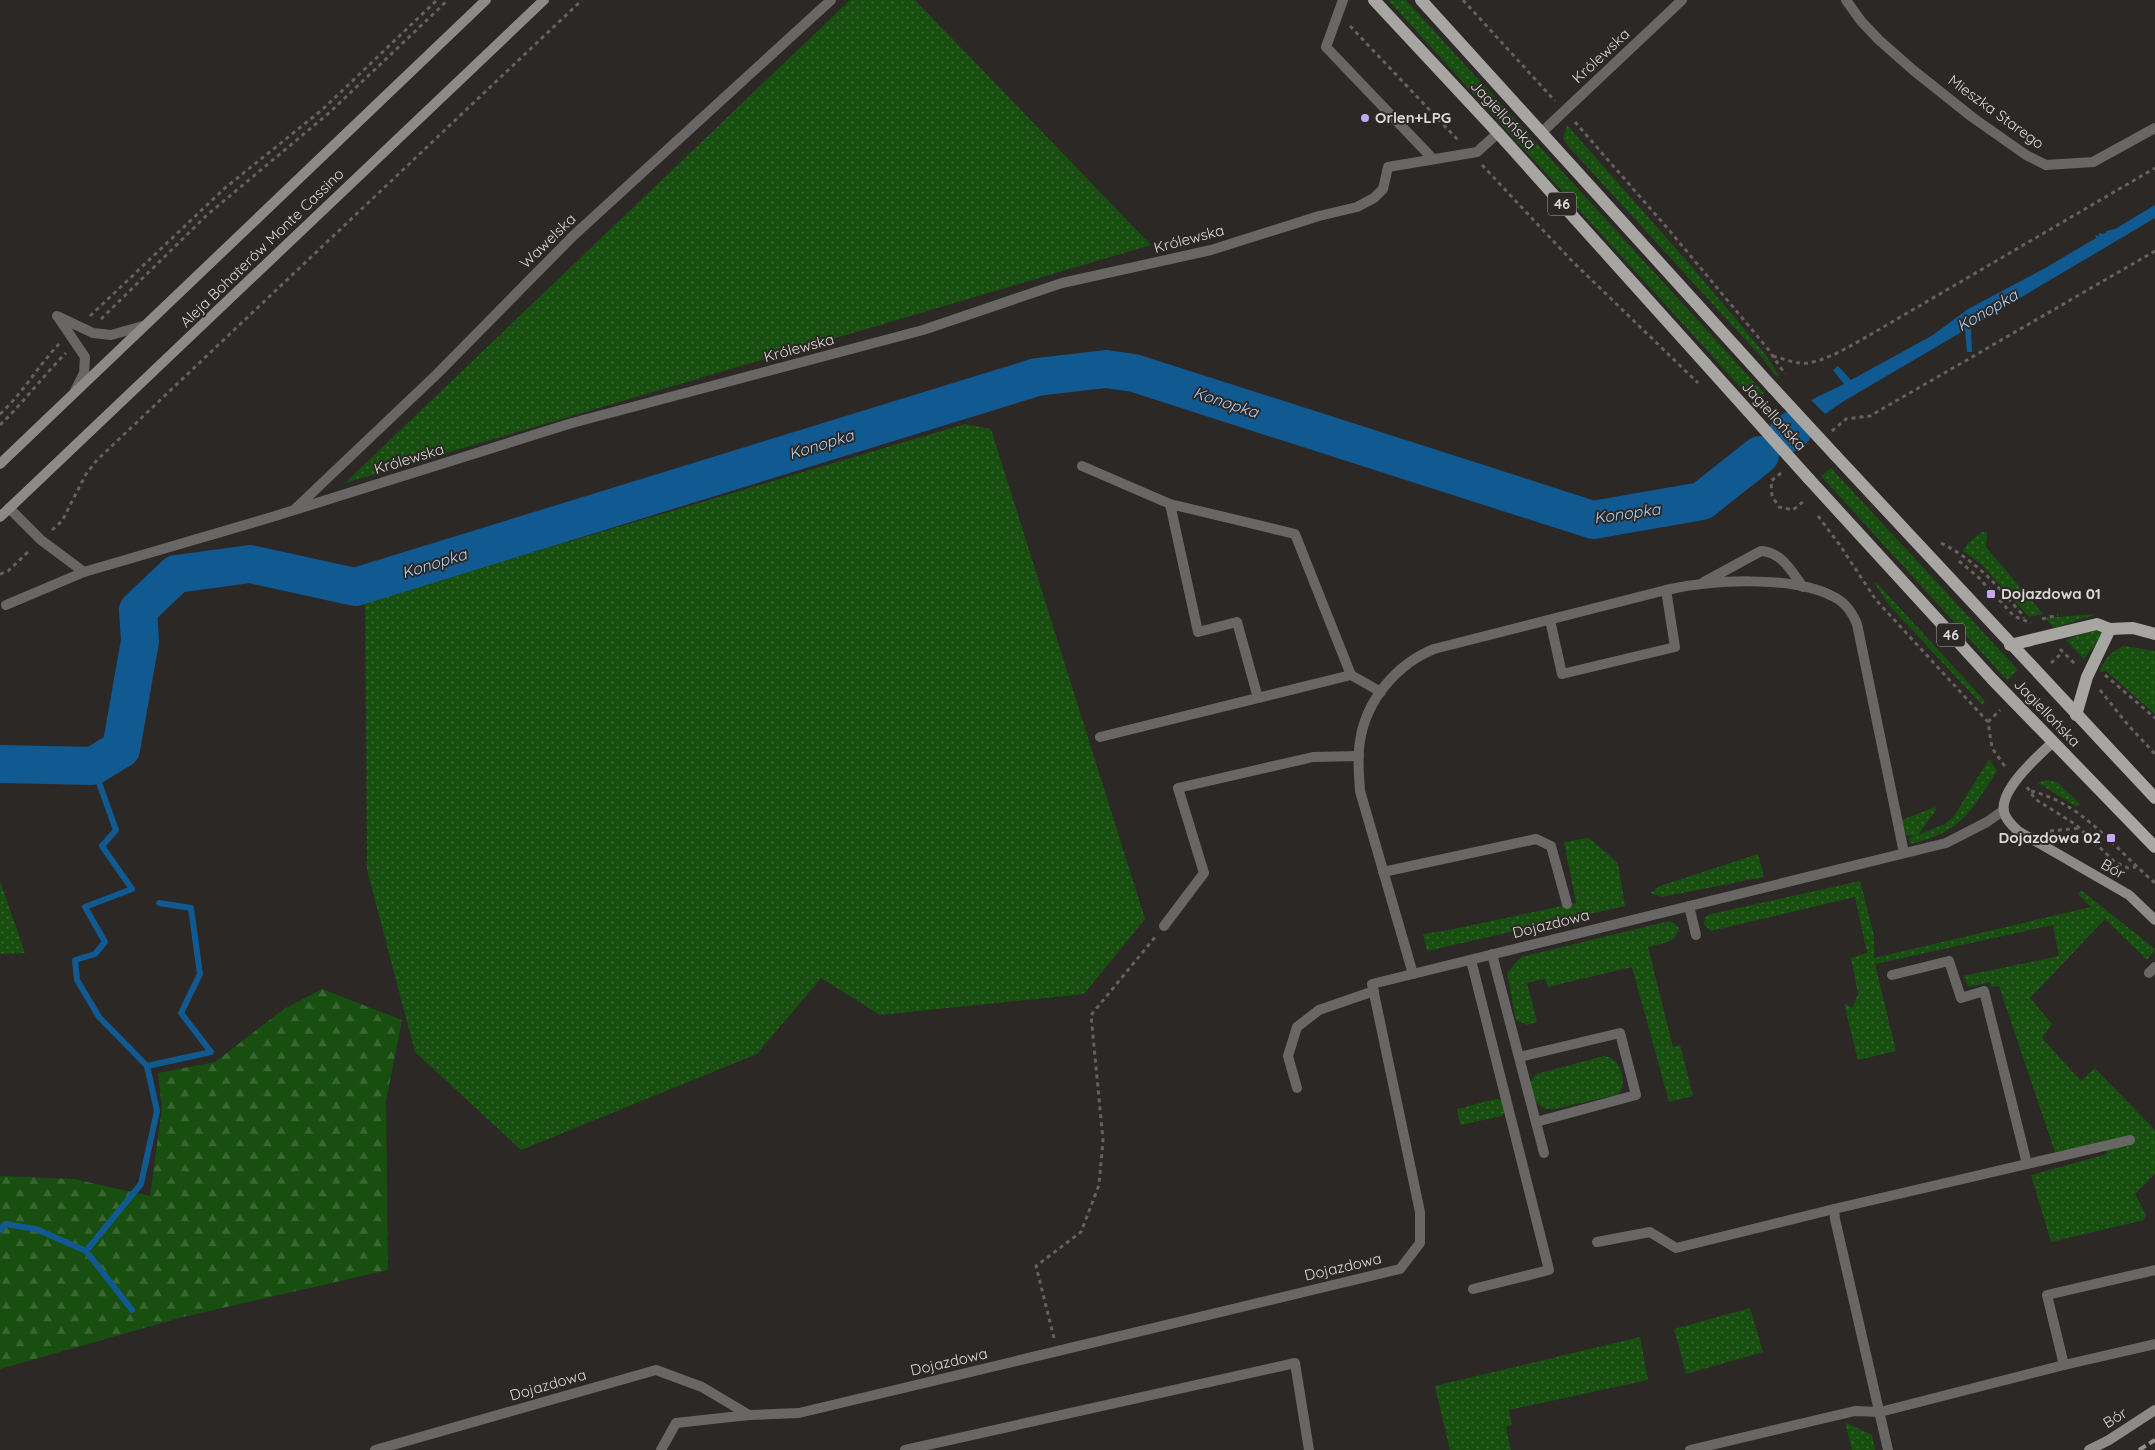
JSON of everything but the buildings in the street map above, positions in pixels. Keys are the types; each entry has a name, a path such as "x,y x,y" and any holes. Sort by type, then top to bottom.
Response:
{"main road":[{"name":"Aleja Bohaterów Monte Cassino","path":"0,464 142,326 486,0"},
{"name":"Aleja Bohaterów Monte Cassino","path":"0,517 544,0"},
{"name":"Jagiellońska","path":"1374,0 1498,133 1992,680 2155,848"},
{"name":"Jagiellońska","path":"1421,0 1834,455 2155,798"},
{"path":"2010,645 2097,624 2110,629 2133,628 2155,634"},
{"path":"2076,715 2087,676 2110,629"},
{"path":"2004,810 2009,789 2022,772 2053,742"},
{"name":"Bór","path":"2004,810 2009,822 2018,831 2129,895 2155,920"},
{"name":"Bór","path":"2089,1450 2110,1440 2155,1410"}],"street":[{"name":"Wawelska","path":"293,511 436,374 573,236 830,0"},
{"path":"1344,0 1326,46 1433,159"},
{"name":"Królewska","path":"1541,133 1682,0"},
{"name":"Mieszka Starego","path":"1846,0 1861,21 1879,40 1913,70 1972,117 2018,150 2046,165 2093,162 2155,128"},
{"name":"Królewska","path":"6,605 84,572 293,511 572,423 923,330 1062,283 1212,250 1357,206 1374,198 1382,189 1388,166 1477,152 1498,133"},
{"path":"75,391 84,373 84,357 57,316 88,331 111,335 142,326"},
{"path":"1082,466 1170,504 1295,534 1351,674 1381,692"},
{"path":"1170,504 1198,632 1237,622 1258,698"},
{"path":"9,508 41,540 84,572"},
{"path":"1701,583 1762,551 1775,554 1804,587"},
{"path":"1412,974 1360,791 1359,756 1364,722 1381,692 1400,669 1417,656 1426,652 1666,590 1701,583 1781,583 1814,588 1834,596 1852,612 1857,624 1904,853"},
{"path":"1550,620 1562,674 1675,647 1666,590"},
{"path":"1100,737 1351,674"},
{"path":"1165,925 1204,873 1178,788 1313,757 1359,756"},
{"name":"Dojazdowa","path":"375,1450 656,1370 702,1387 749,1416 799,1413 1400,1269 1420,1242 1420,1212 1372,984 1946,843 1987,822 2004,810"},
{"path":"1383,872 1536,839 1551,846 1567,904"},
{"path":"1689,906 1696,935"},
{"path":"1492,954 1544,1153"},
{"path":"1471,960 1549,1270 1473,1289"},
{"path":"1892,974 1949,962 1961,998 1984,991 2027,1164"},
{"path":"1296,1088 1288,1056 1297,1027 1319,1010 1374,991"},
{"path":"1519,1057 1620,1033 1636,1094 1536,1122"},
{"path":"1597,1242 1650,1232 1676,1248 2130,1140"},
{"path":"1834,1210 1888,1450"},
{"path":"2064,1365 2047,1295 2155,1270"},
{"path":"1690,1450 1855,1411 1880,1412 2155,1344"},
{"path":"905,1450 1295,1363 1310,1450"},
{"path":"661,1450 676,1423 749,1416"}],"path":[{"path":"77,326 225,188 323,108 437,0"},
{"path":"88,331 207,215 329,113 448,0"},
{"path":"0,574 8,571 62,521 86,474 97,460 582,0"},
{"path":"1463,0 1558,104"},
{"path":"1338,14 1571,260 1700,385"},
{"path":"1571,117 1669,230 1772,355 1786,377"},
{"path":"1772,355 1807,364 1836,353 2155,168"},
{"path":"1831,432 1846,419 1870,416 2155,250"},
{"path":"0,414 21,394 39,367 69,334"},
{"path":"0,425 76,344"},
{"path":"1786,469 1771,481 1772,496 1779,507 1793,510 1805,500"},
{"path":"1800,494 1811,507"},
{"path":"1817,514 1876,600 1988,722 1992,748 2002,764"},
{"path":"1940,543 1969,559 1985,573 2021,612 2024,619 2014,616 1978,577 1940,543"},
{"path":"2058,647 2080,669"},
{"path":"2049,665 2063,652"},
{"path":"2155,718 2104,674 2102,693 2155,754"},
{"path":"1988,722 1996,714"},
{"path":"2136,867 2128,868 2115,862 2081,828 2035,799 2031,791 2051,796 2085,817 2155,883"},
{"path":"2046,831 2081,828"},
{"path":"1058,1351 1036,1266 1082,1232 1099,1185 1103,1140 1091,1015 1165,925"}],"green space":[{"path":"850,0 915,0 1151,245 345,483"},
{"path":"1388,0 1406,0 1764,393 1754,402"},
{"path":"1567,125 1692,267 1765,354 1779,375 1777,377 1762,358 1568,146 1563,138"},
{"path":"965,424 991,429 1145,919 1084,994 880,1015 821,978 757,1054 521,1150 415,1052 367,870 365,602"},
{"path":"1831,468 2018,670 2007,680 1821,476"},
{"path":"1982,532 1987,532 1986,547 2043,614 2029,617 1981,564 1963,551 1967,544"},
{"path":"1877,583 1985,701 1982,705 1889,605 1875,584"},
{"path":"2098,614 2054,628 2045,618"},
{"path":"2102,629 2104,634 2084,659 2066,640 2082,634"},
{"path":"2124,646 2155,651 2155,714 2106,671 2099,672 2108,656"},
{"path":"1989,759 1997,771 1962,819 1953,827 1941,833 1910,844 1909,838 1916,836 1906,835 1902,820 1935,807 1936,810 1918,835 1945,824 1954,816"},
{"path":"2046,780 2057,782 2080,804 2077,807 2038,783"},
{"path":"1589,838 1618,863 1625,906 1427,951 1423,934 1576,903 1564,842"},
{"path":"1758,854 1764,877 1662,897 1650,893 1660,886"},
{"path":"0,881 25,953 0,954"},
{"path":"1860,881 1874,935 1874,958 2091,907 2078,894 2081,890 2155,949 2147,960 2105,919 2030,998 2052,1024 2042,1038 2081,1081 2095,1068 2155,1130 2155,1174 2135,1194 2146,1215 2144,1220 2051,1242 2031,1175 2107,1154 2104,1143 2055,1152 1999,986 1991,987 1990,982 1969,987 1963,976 2059,956 2053,925 1875,964 1896,1051 1858,1060 1844,1003 1852,1008 1858,994 1851,958 1867,953 1855,897 1711,931 1704,925 1705,917 1711,914"},
{"path":"1669,921 1679,928 1674,937 1667,942 1648,947 1673,1047 1680,1045 1693,1096 1669,1102 1632,967 1548,987 1545,979 1527,983 1537,1022 1527,1025 1516,1020 1507,973 1521,957"},
{"path":"322,989 402,1020 386,1101 388,1270 183,1317 0,1369 0,1176 74,1179 150,1196 162,1108 158,1073 215,1062 284,1009"},
{"path":"1604,1056 1615,1061 1623,1078 1621,1090 1617,1095 1555,1109 1545,1109 1531,1099 1529,1084 1536,1074"},
{"path":"1496,1099 1504,1100 1507,1108 1502,1116 1460,1125 1457,1109"},
{"path":"1750,1308 1763,1352 1686,1374 1674,1329"},
{"path":"1640,1337 1648,1380 1509,1410 1512,1425 1506,1427 1511,1450 1450,1450 1435,1386"},
{"path":"1845,1422 1872,1435 1875,1450 1852,1450"}],"water":[{"path":"2155,205 2155,218 1971,327 1972,352 1967,352 1965,330 1825,414 1811,400 1844,384 1833,370 1838,366 1851,380 1933,335 1968,309 2047,267 2096,238 2095,235 2099,236 2099,233 2103,234 2106,231 2115,229"}],"waterway":[{"name":"Konopka","path":"0,764 93,766 121,749 140,641 138,610 176,574 250,564 355,587 1037,377 1106,369 1134,373 1593,520 1702,501 1760,455"},
{"name":"Konopka","path":"1787,434 1793,430"},
{"path":"0,1230 5,1224 36,1229 86,1251 141,1184 157,1111 147,1066 99,1017 77,980 75,960 95,954 105,942 85,907 132,889 102,846 116,830 93,766"},
{"path":"147,1066 211,1052 181,1013 200,974 191,908 159,903"},
{"path":"86,1251 132,1310"}],"railway":[{"path":"2139,1450 2155,1440"}],"place":[{"name":"Orlen+LPG","path":"1365,118"},
{"name":"Dojazdowa 01","path":"1991,594"},
{"name":"Dojazdowa 02","path":"2111,838"}]}
